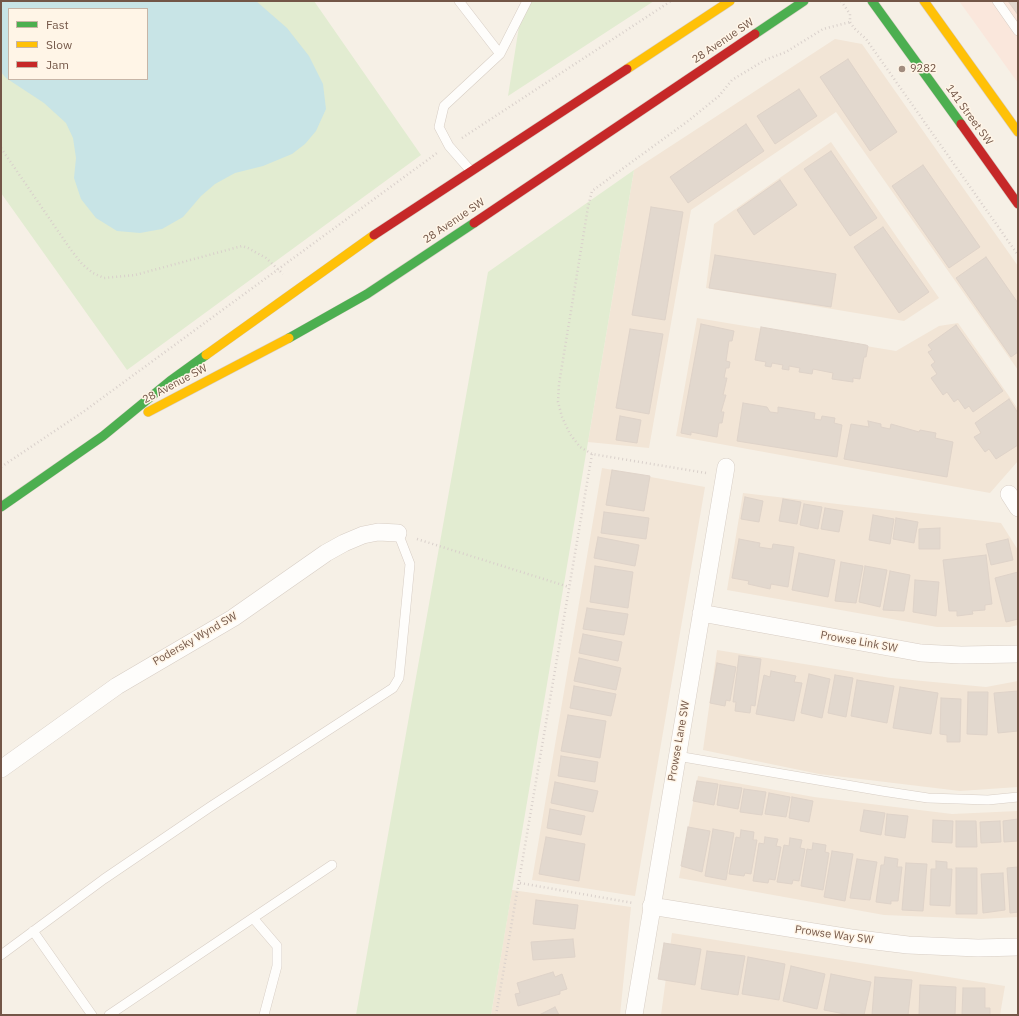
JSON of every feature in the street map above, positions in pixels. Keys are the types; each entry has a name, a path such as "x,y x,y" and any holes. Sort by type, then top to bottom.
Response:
{"main road":[{"name":"28 Avenue SW","path":"1,507 103,436 170,381 386,227 470,170 730,1"},
{"name":"28 Avenue SW","path":"103,436 238,364 318,324 367,294 685,83 804,1"},
{"name":"141 Street SW","path":"872,1 1018,204"},
{"path":"924,1 1018,132"}],"street":[{"name":"Prowse Lane SW","path":"634,1015 651,906 725,472"},
{"name":"Podersky Wynd SW","path":"1,769 117,686 233,618 326,553 363,535 378,532 398,533"},
{"name":"Prowse Link SW","path":"701,613 921,653 961,655 1018,654"},
{"name":"Prowse Way SW","path":"651,906 851,938 908,945 978,948 1018,947"}],"lane":[{"path":"459,1 500,54"},
{"path":"470,170 449,146 439,127 444,106 500,54 527,1"},
{"path":"997,1 1018,31"},
{"path":"1,955 104,879 203,812 393,688 399,678 410,564 398,533"},
{"path":"677,756 882,792 928,798 988,800 1018,796"},
{"path":"109,1015 332,865"},
{"path":"253,918 277,946 277,966 264,1015"},
{"path":"33,931 92,1015"}],"path":[{"path":"465,135 530,91 671,1"},
{"path":"841,1 850,14 850,22 866,38 1018,255"},
{"path":"725,472 592,454 580,447 570,434 562,417 558,402 560,376 588,207 592,191 688,121 718,96 732,80 765,60 786,52 823,29 850,22"},
{"path":"1,148 82,264 104,278 135,276 242,246 258,253 278,268 285,276"},
{"path":"1,468 82,412 434,156"},
{"path":"496,1015 520,883 592,454"},
{"path":"398,533 569,587"},
{"path":"520,883 651,906"}],"shaded area":[{"path":"959,1 1018,1 1018,83"},
{"path":"835,39 862,44 1018,266 1018,370 836,112 691,210 649,448 588,442 634,170"},
{"path":"831,142 939,298 904,321 706,288 714,224"},
{"path":"697,318 896,351 939,326 958,323 1018,409 1018,461 990,493 676,436"},
{"path":"602,468 705,487 635,896 532,880"},
{"path":"743,493 1001,523 1018,550 1018,625 1010,627 937,627 727,590"},
{"path":"717,650 891,678 986,687 1018,681 1018,787 960,791 819,774 703,750"},
{"path":"698,776 814,797 952,814 1018,811 1018,917 981,919 884,915 679,878"},
{"path":"512,890 631,907 620,1015 491,1015"},
{"path":"672,933 1005,986 1000,1015 661,1015"}],"green space":[{"path":"1,1 314,1 421,155 127,370 1,193"},
{"path":"523,1 654,1 508,96"},
{"path":"634,170 491,1015 356,1015 488,272"}],"water":[{"path":"1,1 256,1 287,28 309,56 323,84 326,109 316,131 305,144 292,154 263,166 235,173 215,184 201,196 183,217 162,229 140,233 117,231 96,218 81,199 74,178 76,158 73,138 66,123 44,103 9,80 148,80 148,8 8,8 8,79 1,72"}],"building":[{"path":"1008,1 1018,1 1018,15"},
{"path":"848,59 897,132 870,151 820,77"},
{"path":"799,89 817,116 775,144 757,116"},
{"path":"746,124 764,151 688,203 670,177"},
{"path":"831,151 877,218 850,236 804,169"},
{"path":"923,165 980,247 949,268 892,186"},
{"path":"780,180 797,205 754,235 737,210"},
{"path":"651,207 683,212 665,320 632,315"},
{"path":"883,227 929,292 899,313 854,247"},
{"path":"715,255 836,274 831,307 709,288"},
{"path":"986,257 1018,303 1018,352 1011,357 956,278"},
{"path":"701,324 734,331 732,341 729,341 726,361 730,362 729,368 726,368 724,378 727,378 723,395 726,395 721,412 724,412 722,423 719,423 717,437 691,432 691,435 681,433"},
{"path":"956,325 1003,391 973,412 969,406 965,409 958,399 954,402 947,392 943,395 931,378 937,374 931,365 935,362 928,352 932,350 928,345"},
{"path":"761,327 868,346 866,357 864,357 860,379 853,378 853,382 832,379 833,373 813,369 812,374 799,372 800,368 789,366 789,370 782,369 783,365 772,363 771,367 765,366 766,362 755,360"},
{"path":"630,329 663,334 649,414 616,408"},
{"path":"1009,399 1018,413 1018,445 996,459 989,449 985,452 974,437 981,433 975,423"},
{"path":"743,403 767,407 770,412 778,413 778,407 815,413 814,419 821,420 822,416 835,418 834,423 842,425 837,457 737,441"},
{"path":"620,416 641,420 637,443 616,440"},
{"path":"868,421 881,424 881,427 890,429 891,424 919,432 920,430 936,433 935,438 953,442 947,477 844,459 851,424 869,427"},
{"path":"612,470 650,476 644,511 606,505"},
{"path":"745,497 763,501 759,522 741,519"},
{"path":"783,499 801,502 797,524 779,521"},
{"path":"804,504 822,507 818,529 800,525"},
{"path":"825,508 843,511 839,532 821,529"},
{"path":"604,512 649,518 646,539 601,533"},
{"path":"873,515 894,519 890,544 869,540"},
{"path":"896,518 918,522 914,543 893,539"},
{"path":"940,528 940,549 919,549 919,529"},
{"path":"598,537 639,545 635,566 594,558"},
{"path":"739,539 760,543 759,547 772,549 773,544 794,547 788,587 771,584 770,589 748,584 749,581 732,578"},
{"path":"1008,539 1013,560 991,565 986,544"},
{"path":"799,553 835,560 828,597 792,590"},
{"path":"986,555 992,604 985,605 985,610 972,611 973,614 957,616 957,611 949,611 943,560"},
{"path":"841,562 863,566 856,603 835,601"},
{"path":"595,566 633,572 628,608 590,602"},
{"path":"865,566 887,570 880,607 859,602"},
{"path":"890,571 910,575 904,611 883,610"},
{"path":"1018,572 1018,619 1006,622 995,578"},
{"path":"915,580 939,582 936,616 913,612"},
{"path":"587,608 628,614 624,635 583,629"},
{"path":"583,634 622,642 618,661 579,653"},
{"path":"739,656 761,659 755,706 751,705 750,713 735,711 736,702 733,702"},
{"path":"579,658 621,668 616,690 574,681"},
{"path":"717,663 736,667 730,701 726,700 725,706 710,703"},
{"path":"771,671 796,676 794,682 802,683 794,721 756,714 764,675 770,677"},
{"path":"809,674 830,679 822,718 801,713"},
{"path":"835,675 853,678 846,717 828,713"},
{"path":"857,680 894,686 887,723 851,716"},
{"path":"574,686 616,694 611,716 570,708"},
{"path":"900,687 938,693 931,734 893,728"},
{"path":"1018,691 1018,731 998,733 994,693"},
{"path":"968,692 988,692 987,735 967,734"},
{"path":"941,698 961,699 960,742 947,742 947,735 940,734"},
{"path":"568,715 606,721 600,758 561,751"},
{"path":"561,756 598,762 595,782 558,776"},
{"path":"697,781 718,784 714,805 693,801"},
{"path":"555,782 598,791 593,812 551,803"},
{"path":"720,785 742,788 738,809 717,805"},
{"path":"744,789 766,792 762,815 740,812"},
{"path":"769,793 790,797 786,817 765,814"},
{"path":"792,797 813,801 809,822 789,818"},
{"path":"550,809 585,816 581,835 547,828"},
{"path":"864,810 885,813 881,835 860,831"},
{"path":"887,814 908,816 905,838 885,835"},
{"path":"1018,819 1018,841 1004,842 1003,821"},
{"path":"933,820 953,821 952,843 932,842"},
{"path":"956,821 976,821 977,847 956,847"},
{"path":"1000,821 1001,842 981,843 980,822"},
{"path":"688,827 710,831 702,872 681,866"},
{"path":"713,829 734,833 726,880 705,876"},
{"path":"741,830 754,832 753,840 757,840 751,874 745,873 744,876 729,874 736,837 740,838"},
{"path":"546,837 585,844 579,881 539,874"},
{"path":"765,837 778,839 776,846 781,847 775,880 769,879 768,883 753,881 759,843 764,844"},
{"path":"790,838 802,840 800,848 805,849 799,881 793,880 792,884 777,882 784,845 789,846"},
{"path":"813,843 826,845 825,852 829,853 823,890 801,886 807,849 812,850"},
{"path":"832,851 853,854 845,901 824,897"},
{"path":"885,857 898,859 897,867 902,867 898,901 891,901 891,904 876,902 881,865 884,865"},
{"path":"857,859 877,862 870,900 850,898"},
{"path":"936,861 947,862 947,869 952,869 950,906 930,905 931,869 936,869"},
{"path":"906,863 927,864 923,911 902,910"},
{"path":"1018,867 1018,912 1010,913 1007,868"},
{"path":"956,868 977,868 977,914 956,914"},
{"path":"1003,873 1005,910 983,913 981,874"},
{"path":"536,900 578,905 575,929 533,924"},
{"path":"573,939 575,957 533,960 531,942"},
{"path":"664,943 701,949 695,985 658,979"},
{"path":"707,951 745,956 738,995 701,989"},
{"path":"748,957 785,964 779,1000 742,994"},
{"path":"791,966 825,974 817,1009 783,1001"},
{"path":"553,972 555,977 562,974 567,989 560,991 560,994 518,1006 515,994 520,993 517,983"},
{"path":"831,974 871,982 864,1015 850,1015 824,1010"},
{"path":"875,977 912,980 908,1015 872,1015"},
{"path":"920,985 956,987 955,1015 919,1015"},
{"path":"963,988 985,988 985,1008 990,1008 990,1015 962,1015"},
{"path":"555,1007 559,1015 539,1015"}],"traffic: fast":[{"path":"755,34 804,1"},
{"path":"872,1 961,124"},
{"path":"289,338 367,294 474,223"},
{"path":"1,507 103,436 170,381 206,355"}],"traffic: slow":[{"path":"627,69 730,1"},
{"path":"924,1 1018,132"},
{"path":"206,355 374,235"},
{"path":"148,412 289,338"}],"traffic: jam":[{"path":"474,223 755,34"},
{"path":"374,235 627,69"},
{"path":"961,124 1018,204"}],"place":[{"name":"9282","path":"902,69"}]}
